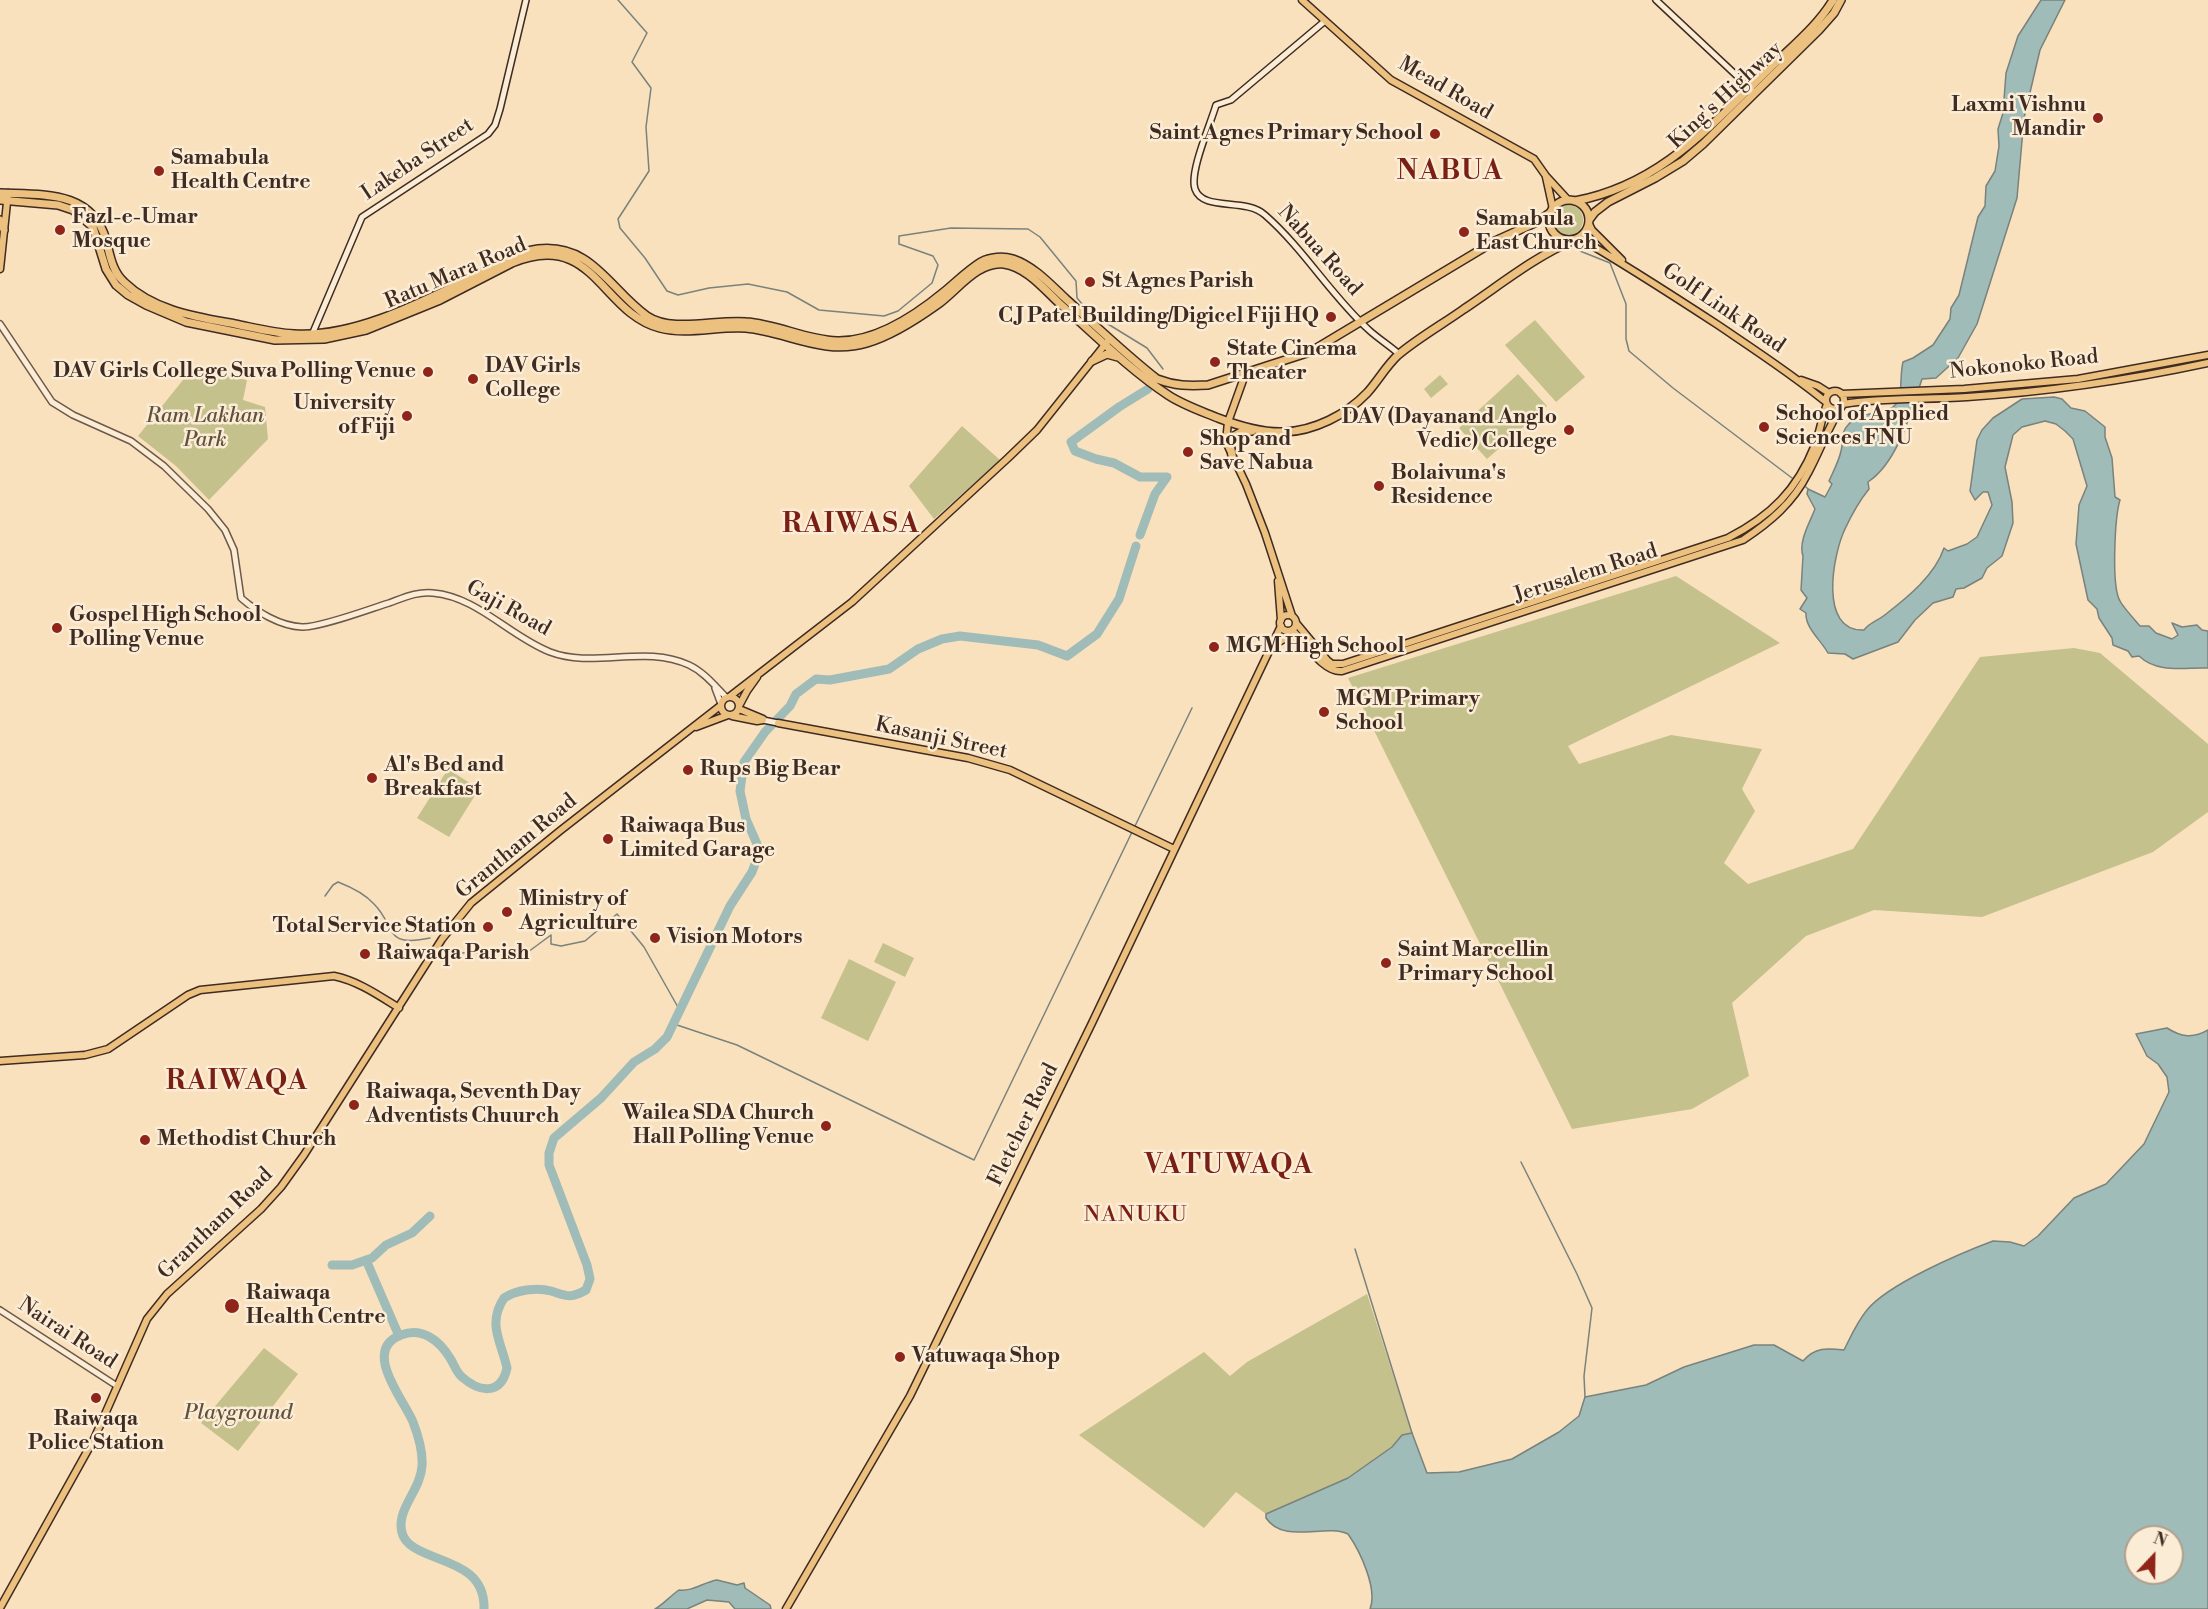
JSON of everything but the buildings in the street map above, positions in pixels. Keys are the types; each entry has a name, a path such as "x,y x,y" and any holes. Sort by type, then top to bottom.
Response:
{"highway":[{"name":"King's Highway","path":"1589,222 1595,212 1608,202 1683,161 1815,23 1833,0"},
{"name":"King's Highway","path":"1571,201 1610,193 1674,159 1824,25 1841,0"},
{"name":"Ratu Mara Road","path":"4,196 48,199 73,210 93,227 108,274 116,285 128,295 186,322 275,336 347,336 440,300 522,259 545,255 565,258 582,266 596,276 631,312 647,324 658,328 678,330 750,328 817,346 836,348 863,344 889,334 935,306 983,268 1005,264 1026,274 1157,379 1190,386 1208,385 1310,352 1495,241 1538,222 1552,210"},
{"path":"1571,201 1585,208 1589,222 1583,234 1576,239 1567,240 1556,235 1550,225 1552,210 1557,204 1571,201"},
{"path":"0,220 4,230"},
{"name":"Ratu Mara Road","path":"1108,341 1123,359 1167,395 1182,403 1228,422 1267,431 1298,430 1316,426 1344,411 1367,393 1399,354 1538,259 1555,248 1576,239"},
{"path":"1092,361 1107,354 1123,359"},
{"path":"1232,456 1231,440 1234,435 1267,431"}],"main road":[{"name":"Mead Road","path":"1302,0 1391,80 1517,148 1537,162 1546,176 1571,201"},
{"path":"1546,176 1552,210"},
{"path":"0,269 4,230 4,196"},
{"name":"Golf Link Road","path":"1589,222 1592,230 1629,267"},
{"name":"Golf Link Road","path":"1576,239 1629,267 1798,379 1827,403"},
{"path":"758,676 739,707 730,715 722,711 720,705 728,697 852,602 1015,452 1037,430 1108,341"},
{"name":"Nokonoko Road","path":"1841,394 2054,385 2208,355"},
{"name":"Nokonoko Road","path":"1842,405 1862,401 1965,398 2208,363"},
{"path":"1246,372 1228,422 1226,442 1246,484 1278,577 1281,623"},
{"name":"Golf Link Road","path":"1798,379 1818,386 1829,393"},
{"path":"1834,391 1841,394 1844,399 1842,405 1834,409 1827,403 1829,393 1834,391"},
{"name":"Jerusalem Road","path":"1278,577 1296,623 1327,660 1332,664 1343,664 1728,538 1757,522 1792,488 1802,473 1815,444 1827,403"},
{"name":"Jerusalem Road","path":"1281,623 1330,669 1342,671 1743,540 1768,524 1797,492 1842,405"},
{"path":"1281,623 1286,616 1292,616"},
{"name":"Fletcher Road","path":"786,1609 910,1396 1092,1023 1281,623"},
{"name":"Fletcher Road","path":"1272,645 1296,623"},
{"path":"1272,645 1291,638 1317,658"},
{"path":"728,697 736,699 739,707"},
{"name":"Grantham Road","path":"0,1608 94,1439 140,1330 153,1310 167,1294 261,1209 281,1187 442,939 471,903 720,705"},
{"name":"Kasanji Street","path":"739,707 766,720"},
{"name":"Kasanji Street","path":"730,715 757,721 766,720"},
{"name":"Grantham Road","path":"689,729 730,715"},
{"name":"Kasanji Street","path":"778,723 968,758 997,766 1021,775 1174,849"},
{"path":"0,1061 85,1055 108,1049 188,995 213,988 334,976 366,987 399,1008"}],"street":[{"name":"Lakeba Street","path":"311,337 362,217 488,134 495,125 526,0"},
{"path":"1656,0 1752,90"},
{"name":"Nabua Road","path":"1325,21 1231,100 1215,105 1212,120 1202,141 1194,182 1195,190 1206,201 1213,204 1238,204 1260,211 1288,238 1361,322"},
{"path":"1361,322 1399,354"},
{"name":"Gaji Road","path":"0,324 52,402 73,416 131,441 164,466 208,508 225,531 234,550 241,598 263,614 288,625 309,627 406,596 431,592 452,596 463,601 526,640 552,653 594,658 637,656 668,658 690,665 728,697"},
{"path":"715,686 720,705"},
{"name":"Kasanji Street","path":"766,720 778,723"},
{"name":"Nairai Road","path":"0,1310 117,1386"}],"green space":[{"path":"1567,204 1578,209 1583,220 1578,231 1567,236 1556,231 1551,220 1556,209"},
{"path":"1535,320 1585,377 1556,402 1505,345"},
{"name":"Ram Lakhan Park","path":"191,370 247,380 243,400 265,407 268,439 209,500 176,466 138,436"},
{"path":"1518,374 1547,406 1487,459 1459,428"},
{"path":"1440,375 1448,384 1431,398 1424,389"},
{"path":"962,426 1000,460 934,519 909,486"},
{"path":"1676,576 1780,643 1568,746 1579,764 1671,735 1762,749 1742,789 1755,811 1724,863 1748,884 1853,849 1980,657 2074,648 2100,653 2208,744 2208,812 2153,852 1982,917 1874,910 1806,936 1732,1003 1749,1076 1692,1109 1572,1129 1348,678"},
{"path":"448,769 479,789 449,837 417,818"},
{"path":"883,943 914,958 905,977 874,962"},
{"path":"849,959 896,982 868,1041 821,1018"},
{"path":"1367,1294 1412,1433 1348,1478 1266,1514 1236,1492 1204,1528 1079,1435 1204,1352 1230,1376 1247,1362"},
{"name":"Playground","path":"264,1348 298,1374 238,1451 201,1423"}],"water":[{"path":"2041,0 2065,0 2040,50 2024,118 2017,198 1977,324 1958,358 1936,378 1922,379 1908,421 1895,449 1888,462 1868,482 1869,489 1845,529 1836,556 1833,590 1835,606 1840,619 1849,627 1864,630 1920,585 1940,558 1944,548 1948,551 1967,544 1977,537 1992,505 1988,492 1983,492 1975,500 1970,491 1977,440 1982,430 1993,418 2022,399 2054,397 2062,399 2071,408 2085,411 2105,427 2105,437 2112,458 2115,497 2120,500 2115,535 2115,567 2117,593 2120,601 2140,626 2149,626 2156,633 2172,639 2178,635 2172,623 2182,627 2197,625 2202,630 2208,631 2208,668 2163,667 2146,662 2139,656 2132,657 2128,651 2113,645 2112,638 2099,618 2097,609 2088,600 2076,544 2079,505 2087,486 2073,439 2056,424 2045,421 2022,427 2013,435 2005,467 2012,502 2013,523 2002,556 1987,568 1982,578 1964,588 1956,589 1953,597 1933,603 1915,620 1898,642 1853,659 1845,654 1828,653 1808,624 1806,613 1800,609 1807,598 1801,590 1802,545 1815,509 1807,494 1808,489 1825,497 1832,484 1829,481 1840,455 1846,428 1861,416 1890,409 1895,405 1900,394 1903,362 1933,345 1950,319 1951,308 1959,295 1978,217 1985,206 1986,186 1995,171 2006,73 2018,36"},
{"path":"2167,1028 2182,1035 2192,1036 2208,1030 2208,1609 1370,1609 1372,1591 1367,1570 1348,1534 1339,1531 1294,1532 1283,1530 1274,1526 1266,1518 1266,1514 1348,1478 1392,1447 1402,1435 1412,1433 1427,1473 1459,1472 1512,1459 1559,1432 1579,1416 1585,1397 1646,1385 1684,1367 1754,1345 1774,1345 1803,1361 1817,1351 1844,1350 1867,1310 1891,1290 1945,1261 1993,1241 2024,1246 2038,1236 2074,1198 2106,1184 2144,1144 2169,1092 2167,1077 2158,1064 2147,1056 2136,1034"},
{"path":"717,1580 737,1585 744,1583 745,1588 770,1605 771,1609 735,1609 729,1602 707,1600 687,1609 655,1609 679,1590 689,1590"}],"waterway":[{"path":"618,0 647,33 632,62 651,88 646,127 649,171 618,219 620,228 645,258 667,291 678,295 709,288 748,284 787,292 819,310 884,316 898,311 932,283 938,265 933,256 899,244 899,236 951,228 1028,229 1040,237 1076,281 1077,298 1090,313 1147,348 1163,369"},
{"path":"1580,251 1610,263 1626,304 1626,339 1629,351 1673,388 1792,478"},
{"path":"1140,535 1155,494 1167,477 1140,477 1114,463 1075,451 1071,442 1148,389"},
{"path":"484,1609 481,1589 470,1575 456,1566 423,1553 410,1545 402,1534 402,1517 419,1480 422,1455 413,1422 389,1376 385,1363 385,1352 390,1342 401,1335 423,1334 441,1346 462,1377 475,1386 489,1389 500,1383 507,1368 496,1324 496,1316 504,1298 520,1291 533,1289 568,1296 586,1290 590,1279 587,1265 549,1165 549,1153 554,1138 601,1098 634,1062 655,1049 667,1037 730,906 752,872 759,853 746,819 740,791 744,762 765,732 790,706 796,694 816,679 830,680 889,669 918,649 942,639 960,636 1038,645 1067,656 1097,634 1119,599 1136,546"},
{"path":"1135,826 1192,708"},
{"path":"674,1024 737,1045 974,1160 1133,830"},
{"path":"325,896 338,882 358,891 370,900 398,938 405,940 430,938"},
{"path":"449,951 457,953 528,952 551,935 551,944 561,946 585,941 617,914 644,947 679,1009"},
{"path":"1521,1162 1592,1308 1584,1376 1585,1397"},
{"path":"332,1265 352,1265 372,1258 386,1245 412,1233 430,1216"},
{"path":"1355,1249 1412,1433"},
{"path":"366,1260 399,1336"}],"place":[{"name":"Laxmi Vishnu Mandir","path":"2098,118"},
{"name":"Saint Agnes Primary School","path":"1435,134"},
{"name":"Samabula Health Centre","path":"159,171"},
{"name":"Fazl-e-Umar Mosque","path":"60,230"},
{"name":"Samabula East Church","path":"1464,232"},
{"name":"St Agnes Parish","path":"1090,282"},
{"name":"CJ Patel Building/Digicel Fiji HQ","path":"1331,317"},
{"name":"State Cinema Theater","path":"1215,362"},
{"name":"DAV Girls College Suva Polling Venue","path":"428,372"},
{"name":"DAV Girls College","path":"473,379"},
{"name":"University of Fiji","path":"407,416"},
{"name":"School of Applied Sciences FNU","path":"1764,427"},
{"name":"DAV (Dayanand Anglo Vedic) College","path":"1569,430"},
{"name":"Shop and Save Nabua","path":"1188,452"},
{"name":"Bolaivuna's Residence","path":"1379,486"},
{"name":"Gospel High School Polling Venue","path":"57,628"},
{"name":"MGM High School","path":"1214,647"},
{"name":"MGM Primary School","path":"1324,712"},
{"name":"Rups Big Bear","path":"688,770"},
{"name":"Al's Bed and Breakfast","path":"372,778"},
{"name":"Raiwaqa Bus Limited Garage","path":"608,839"},
{"name":"Ministry of Agriculture","path":"507,912"},
{"name":"Total Service Station","path":"488,927"},
{"name":"Vision Motors","path":"655,938"},
{"name":"Raiwaqa Parish","path":"365,954"},
{"name":"Saint Marcellin Primary School","path":"1386,963"},
{"name":"Raiwaqa, Seventh Day Adventists Chuurch","path":"354,1105"},
{"name":"Wailea SDA Church Hall Polling Venue","path":"826,1126"},
{"name":"Methodist Church","path":"145,1140"},
{"name":"Raiwaqa Health Centre","path":"232,1306"},
{"name":"Vatuwaqa Shop","path":"900,1357"},
{"name":"Raiwaqa Police Station","path":"96,1398"}],"district":[{"name":"NABUA","path":"1450,173"},
{"name":"RAIWASA","path":"851,526"},
{"name":"RAIWAQA","path":"237,1083"},
{"name":"VATUWAQA","path":"1229,1167"},
{"name":"NANUKU","path":"1136,1216"}]}
